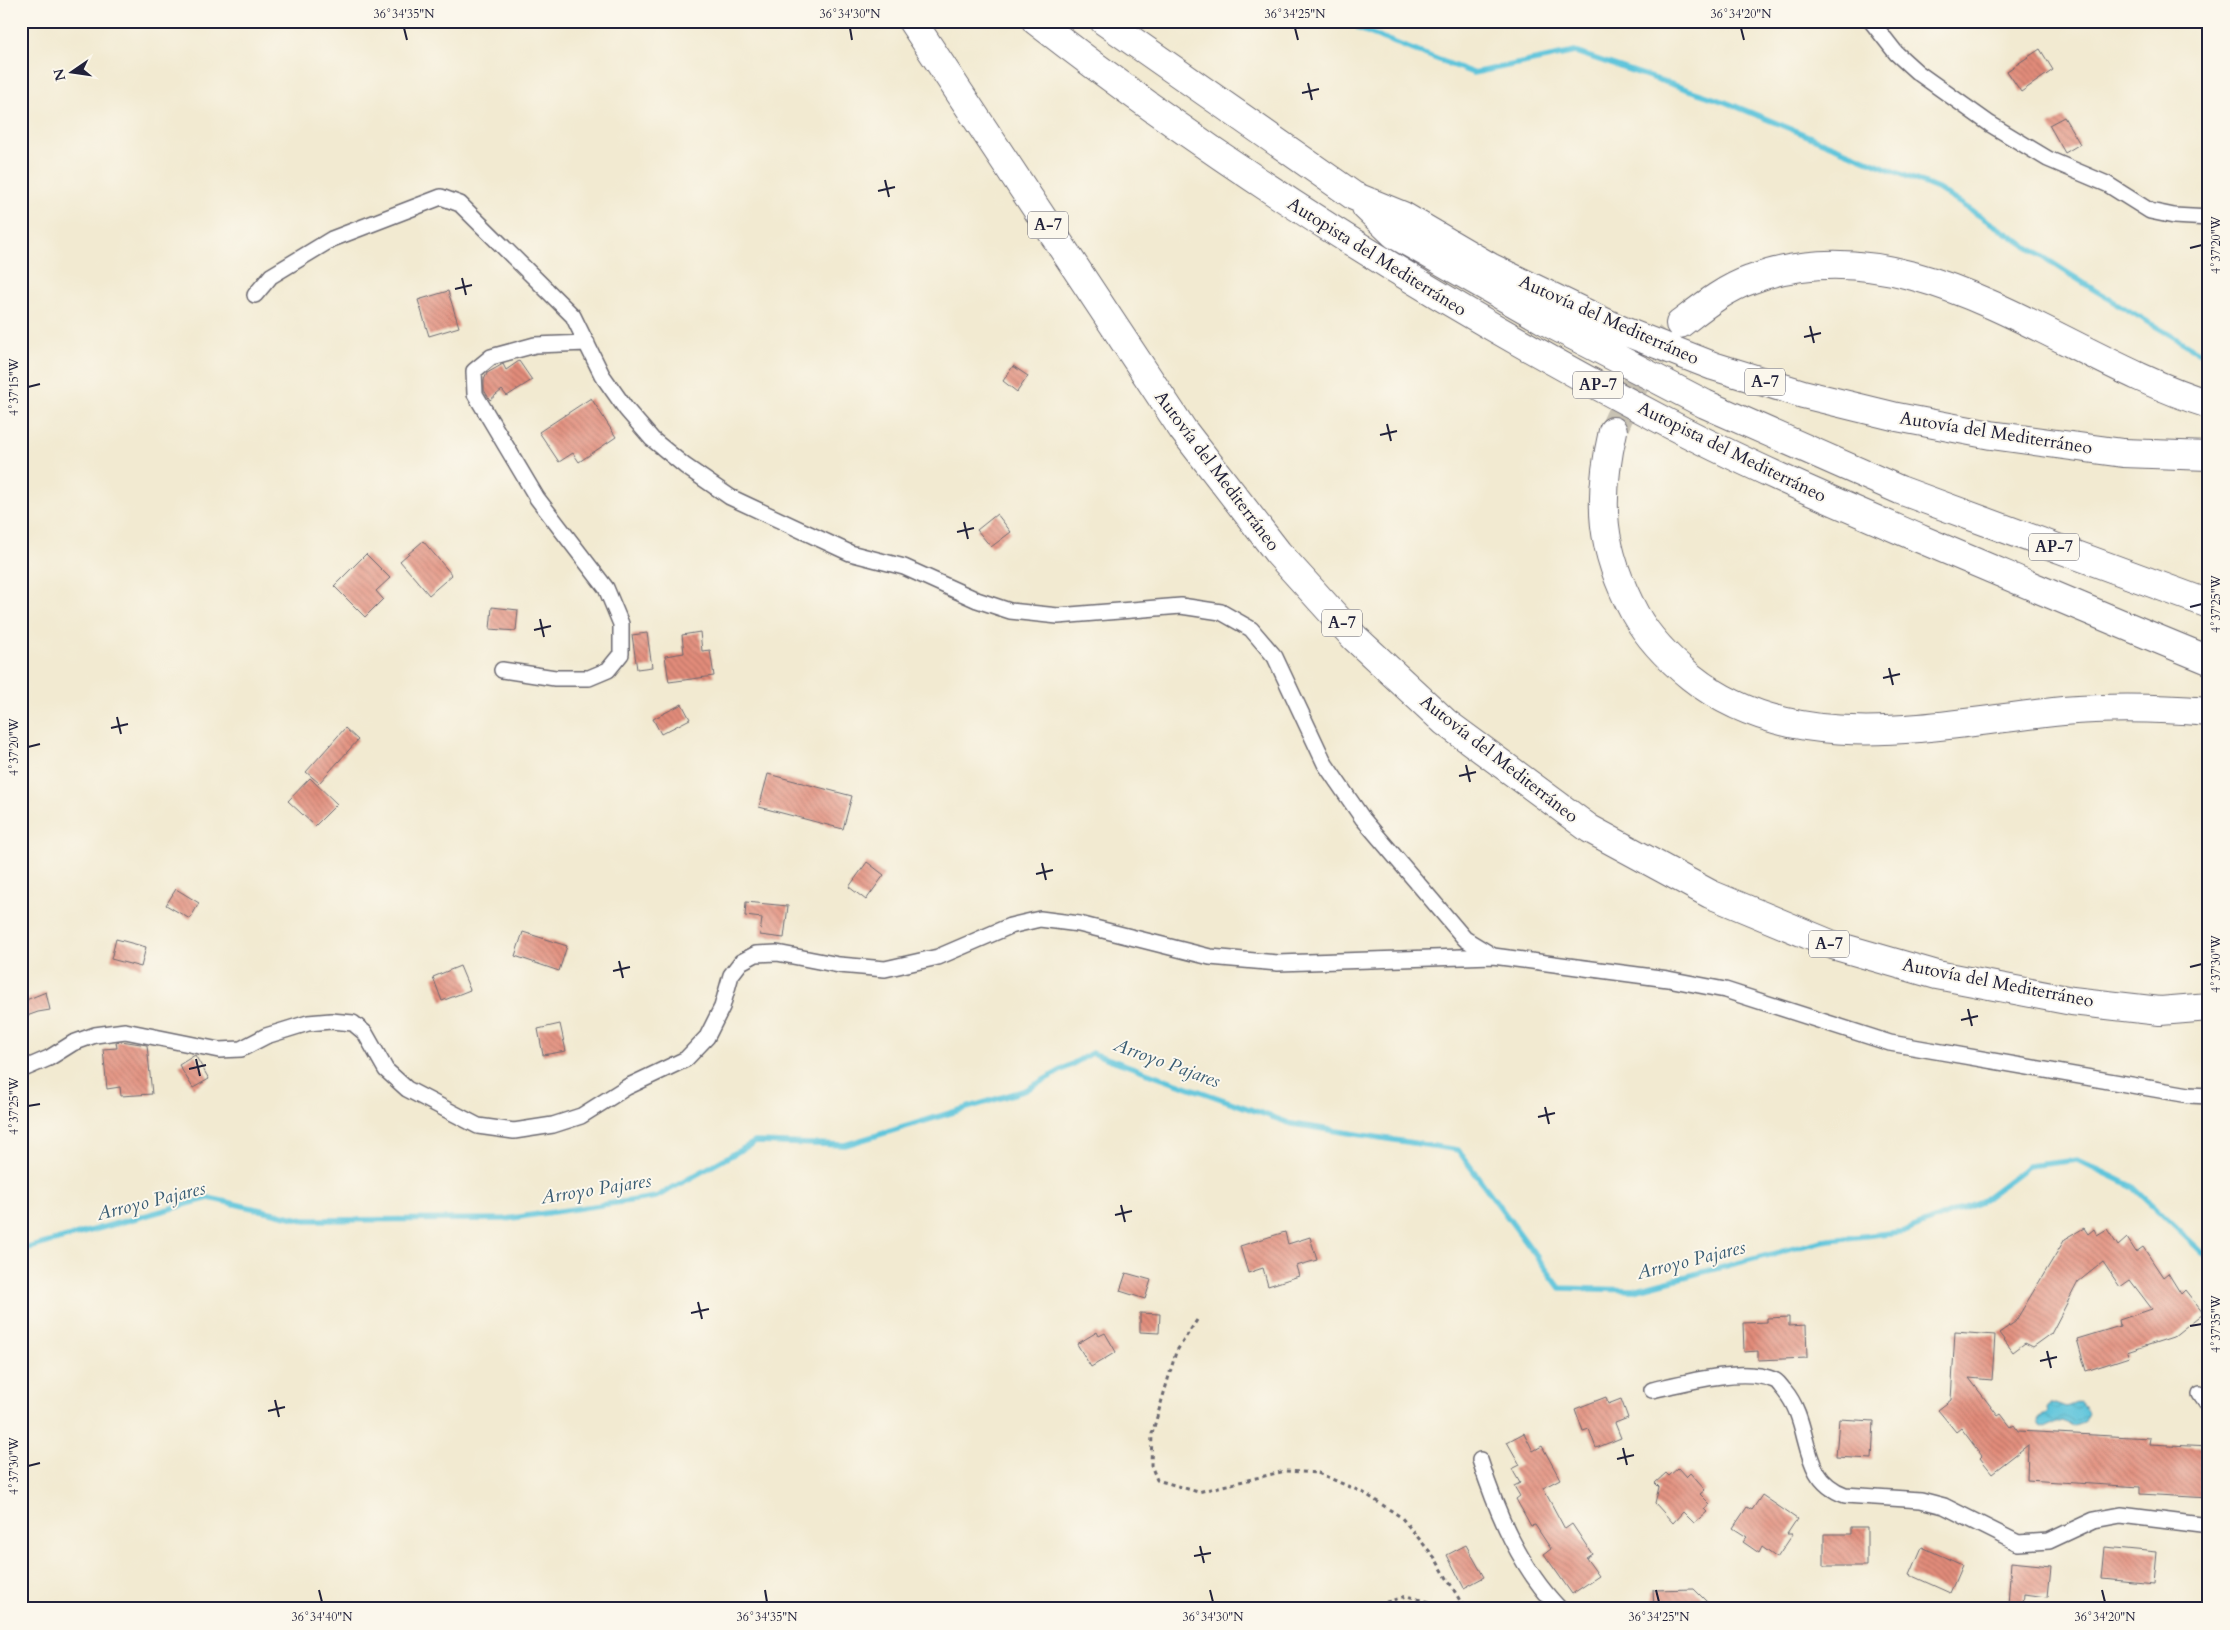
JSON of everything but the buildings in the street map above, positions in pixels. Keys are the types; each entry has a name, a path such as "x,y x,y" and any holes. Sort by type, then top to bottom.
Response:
{"highway":[{"name":"Autovía del Mediterráneo","path":"912,21 1183,430 1278,553 1356,638 1445,722 1590,829 1710,894 1833,945 1937,975 2072,1001 2160,1011 2209,1007"},
{"name":"Autopista del Mediterráneo","path":"1036,21 1115,83 1267,188 1458,308 1662,420 1829,499 2209,660"},
{"name":"Autovía del Mediterráneo","path":"1104,21 1354,196 1403,216 1490,267 1621,330 1713,366 1803,394 1897,417 1992,435 2123,453 2209,456"},
{"name":"Autopista del Mediterráneo","path":"1354,196 1394,234 1553,325 1705,404 1900,490 2209,604"},
{"path":"1680,324 1714,298 1749,280 1789,268 1829,264 1867,266 1914,277 1968,293 2147,381 2209,404"},
{"path":"1613,430 1606,461 1602,500 1607,544 1619,584 1641,625 1669,659 1705,688 1740,708 1787,723 1838,730 1902,730 2065,711 2170,709 2209,712"},
{"path":"2160,1011 2196,1023 2209,1023"}],"street":[{"path":"1871,21 1896,53 1917,72 1990,124 2048,159 2107,184 2150,211 2174,216 2209,218"},
{"path":"255,296 272,276 332,239 441,197 460,204 573,316 602,374 626,409 652,439 685,466 730,497 850,554 904,567 977,600 1010,611 1058,616 1181,606 1222,612 1251,629 1275,657 1325,764 1363,819 1465,939 1493,956"},
{"path":"502,670 555,678 589,678 608,670 621,654 621,624 606,588 537,498 475,394 474,371 491,357 535,345 587,343"},
{"path":"21,1070 49,1058 73,1043 95,1036 125,1031 219,1050 241,1048 266,1036 308,1024 331,1021 353,1023 364,1033 386,1070 407,1089 478,1126 514,1131 553,1125 581,1116 627,1087 686,1059 707,1037 722,1007 731,975 741,962 756,954 777,953 839,965 885,969 938,957 1010,926 1040,919 1079,924 1210,957 1278,963 1437,956 1493,956 1668,979 1725,990 1890,1043 2190,1095 2209,1096"},
{"path":"1652,1390 1728,1375 1755,1375 1775,1380 1790,1397 1801,1420 1816,1473 1828,1488 1844,1495 1921,1500 1944,1506 2018,1543 2049,1541 2094,1520 2121,1515 2209,1526"},
{"path":"2200,1394 2209,1407"},
{"path":"1480,1460 1492,1498 1520,1554 1544,1592 1560,1609"}],"path":[{"path":"1197,1320 1176,1352 1152,1434 1151,1464 1157,1480 1198,1492 1285,1471 1318,1473 1364,1493 1402,1517 1435,1558 1465,1609"},
{"path":"1363,1609 1407,1596 1439,1605 1442,1609"}],"water":[{"path":"2079,1402 2085,1406 2088,1413 2083,1423 2074,1426 2063,1420 2045,1428 2040,1426 2038,1422 2039,1417 2048,1413 2047,1409 2050,1404 2055,1403 2066,1407"}],"waterway":[{"path":"1355,21 1359,29 1473,73 1575,52 1725,102 1938,189 2096,291 2209,358"},
{"name":"Arroyo Pajares","path":"21,1250 209,1198 304,1220 506,1219 656,1197 755,1142 845,1145 1026,1090 1092,1053 1292,1124 1458,1150 1560,1288 1634,1290 1822,1241 1906,1231 1983,1200 2028,1166 2078,1160 2132,1186 2209,1259"}],"tunnel":[{"path":"1613,431 1626,402 1647,365 1675,329"}]}
